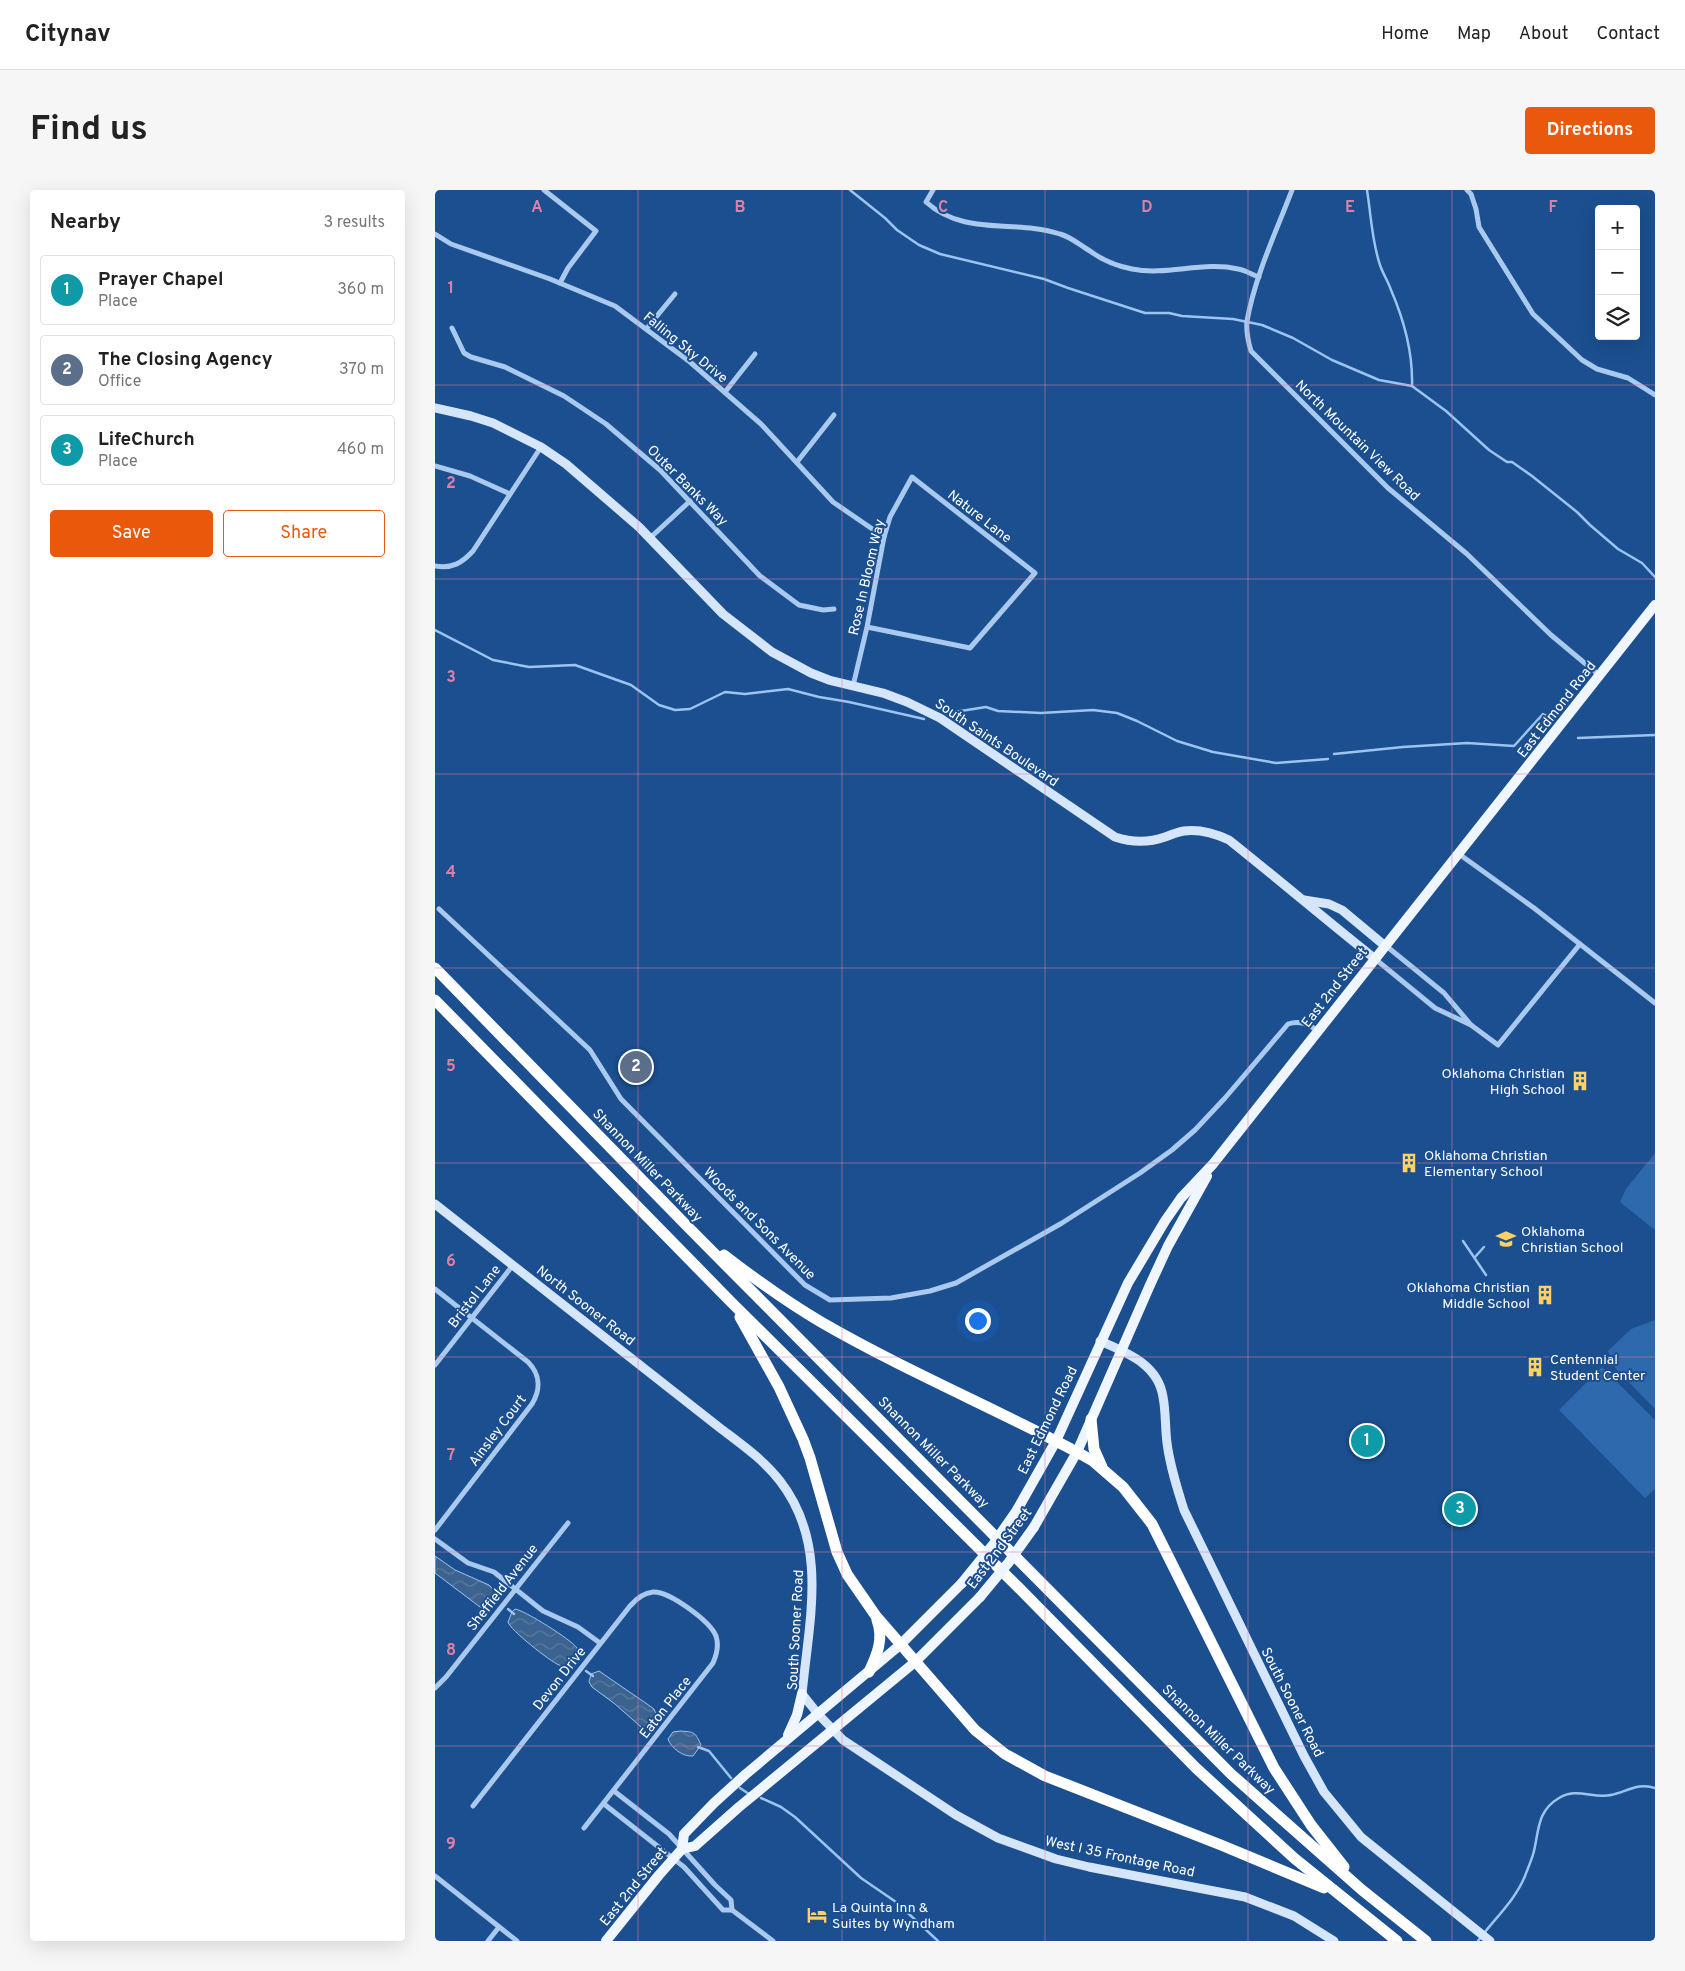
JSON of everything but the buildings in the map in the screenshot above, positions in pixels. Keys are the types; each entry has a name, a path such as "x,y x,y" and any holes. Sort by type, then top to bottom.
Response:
{"highway":[{"name":"Shannon Miller Parkway","path":"435,968 689,1228 1224,1767 1361,1890 1426,1941"},
{"path":"435,1001 732,1303 1018,1587 1196,1768 1335,1892 1397,1941"},
{"path":"689,1228 763,1284 821,1322 1077,1452 1104,1470 1123,1487 1152,1524 1274,1768 1311,1825 1361,1890"},
{"path":"732,1303 775,1378 795,1422 810,1458 837,1552 847,1574 876,1616 975,1730 1005,1754 1062,1783 1335,1892"},
{"path":"1091,1419 1094,1449 1104,1470"},
{"path":"869,1672 879,1647 879,1626 876,1616"}],"main road":[{"name":"East Edmond Road","path":"1479,830 1655,605"},
{"name":"East 2nd Street","path":"1100,1341 1128,1283 1181,1198 1213,1164 1374,958 1479,830"},
{"name":"East 2nd Street","path":"682,1849 695,1846 915,1662 981,1597 1009,1562 1034,1527 1077,1452 1168,1246 1213,1164"},
{"name":"East Edmond Road","path":"1017,1510 1056,1441 1100,1341"},
{"name":"East 2nd Street","path":"606,1941 682,1849 684,1834 746,1774 900,1645 962,1583 992,1546 1017,1510"},
{"path":"786,1740 797,1715 802,1694"}],"street":[{"path":"544,190 597,231 568,268 560,283"},
{"path":"933,190 926,202 944,216 980,225 1040,228 1063,235 1115,265 1133,269 1156,270 1241,269 1259,278"},
{"name":"North Mountain View Road","path":"1292,190 1259,278 1247,321 1247,336 1251,351 1388,488 1467,554 1551,635 1599,676"},
{"path":"1467,190 1471,194 1476,209 1479,227 1533,314 1582,360 1597,369 1628,378 1655,395"},
{"name":"Falling Sky Drive","path":"435,234 451,244 560,283 615,306 647,328 690,362 761,424 833,502 884,537"},
{"path":"647,328 675,294"},
{"name":"Outer Banks Way","path":"451,328 464,353 471,358 505,367 564,396 606,424 660,470 760,576 799,605 823,610 834,609"},
{"path":"725,392 755,354"},
{"name":"South Saints Boulevard","path":"435,408 471,416 493,424 541,447 566,464 606,496 650,538 699,591 747,634 793,664 829,680 907,702 940,718 1115,837 1126,841 1147,842 1181,831 1194,830 1217,834 1229,840 1435,1008 1471,1025 1499,1045 1580,944"},
{"path":"797,462 834,415"},
{"path":"435,566 442,568 461,563 473,551 541,447"},
{"path":"435,466 470,476 510,494"},
{"name":"Rose In Bloom Way","path":"853,686 867,628 884,537 890,517 912,477"},
{"name":"Nature Lane","path":"867,628 970,648 1035,574 912,477"},
{"path":"650,538 689,501"},
{"path":"1459,854 1534,908 1655,1003"},
{"name":"South Saints Boulevard","path":"1304,900 1329,904 1342,910 1444,993 1471,1025"},
{"name":"Woods and Sons Avenue","path":"439,909 591,1050 621,1099 805,1285 830,1300 891,1298 930,1291 956,1282 981,1269 1062,1223 1141,1174 1172,1150 1195,1130 1225,1098 1288,1024 1295,1022 1305,1023 1317,1030"},
{"name":"North Sooner Road","path":"435,1204 720,1428"},
{"name":"Bristol Lane","path":"435,1365 513,1265"},
{"name":"Ainsley Court","path":"435,1290 531,1365 538,1380 538,1391 533,1404 435,1530"},
{"name":"South Sooner Road","path":"1100,1341 1138,1359 1154,1374 1162,1388 1167,1444 1184,1510 1304,1756 1324,1792 1361,1837 1490,1941"},
{"name":"South Sooner Road","path":"720,1428 765,1464 780,1480 793,1500 809,1541 813,1585 802,1694 833,1730"},
{"name":"Sheffield Avenue","path":"435,1688 446,1678 568,1523"},
{"path":"435,1539 460,1558 493,1572 543,1611 578,1627 601,1643"},
{"name":"Devon Drive","path":"473,1806 630,1606 643,1595 658,1593 677,1601"},
{"name":"Eaton Place","path":"584,1828 713,1663 716,1656 717,1643 711,1628 677,1601"},
{"name":"West I 35 Frontage Road","path":"833,1730 843,1740 956,1815 998,1838 1056,1859 1245,1897 1294,1916 1334,1941"},
{"path":"614,1791 669,1834 731,1900 732,1910"},
{"path":"604,1804 684,1868 723,1910 732,1910 773,1941"},
{"path":"435,1876 517,1941"},
{"path":"488,1941 499,1927"}],"shaded area":[{"path":"1655,1153 1655,1230 1620,1202 1626,1189"},
{"path":"1655,1320 1655,1409 1616,1369 1608,1351 1631,1329"},
{"path":"1602,1367 1655,1420 1655,1489 1645,1498 1559,1410"}],"water":[{"path":"435,1556 455,1570 489,1585 500,1597 492,1606 480,1607 435,1573"},
{"path":"515,1609 558,1632 573,1644 577,1648 580,1660 574,1667 561,1666 555,1663 516,1632 508,1622"},
{"path":"599,1671 654,1709 659,1722 654,1728 641,1727 592,1687 589,1682 591,1674"},
{"path":"680,1731 696,1735 701,1745 693,1756 681,1753 675,1749 668,1739 673,1732"}],"waterway":[{"path":"850,190 897,230 919,245 940,254 1044,279 1145,313 1169,313 1182,316 1233,319 1262,325 1293,338 1332,360 1379,380 1412,386 1446,411 1489,450 1507,462 1512,462 1532,476 1577,512 1618,549 1642,563 1655,577"},
{"path":"1367,190 1377,256 1396,301 1407,337 1411,361 1412,386"},
{"path":"435,630 493,660 529,667 575,665 631,685 659,705 675,710 690,709 725,692 745,694 788,689 924,719"},
{"path":"948,713 986,707 998,711 1041,713 1093,710 1117,713 1177,741 1213,752 1276,763 1328,759"},
{"path":"1334,754 1467,743 1514,746 1543,714 1549,717"},
{"path":"1578,738 1655,735"},
{"path":"1463,1241 1486,1275"},
{"path":"1475,1257 1484,1247"},
{"path":"508,1609 514,1614"},
{"path":"586,1671 593,1676"},
{"path":"698,1747 709,1751 731,1778"},
{"path":"1478,1941 1510,1902 1521,1885 1533,1854 1540,1822 1552,1803 1572,1793 1604,1796 1643,1786 1655,1788"},
{"path":"740,1788 749,1794"},
{"path":"761,1798 781,1807 795,1817 861,1878 896,1902 938,1941"}],"place":[{"name":"The Closing Agency","path":"636,1067"},
{"name":"Oklahoma Christian High School","path":"1580,1081"},
{"name":"Oklahoma Christian Elementary School","path":"1409,1163"},
{"name":"Oklahoma Christian School","path":"1506,1239"},
{"name":"Oklahoma Christian Middle School","path":"1545,1295"},
{"name":"Centennial Student Center","path":"1535,1367"},
{"name":"Prayer Chapel","path":"1367,1441"},
{"name":"LifeChurch","path":"1460,1509"},
{"name":"La Quinta Inn & Suites by Wyndham","path":"817,1915"}]}
